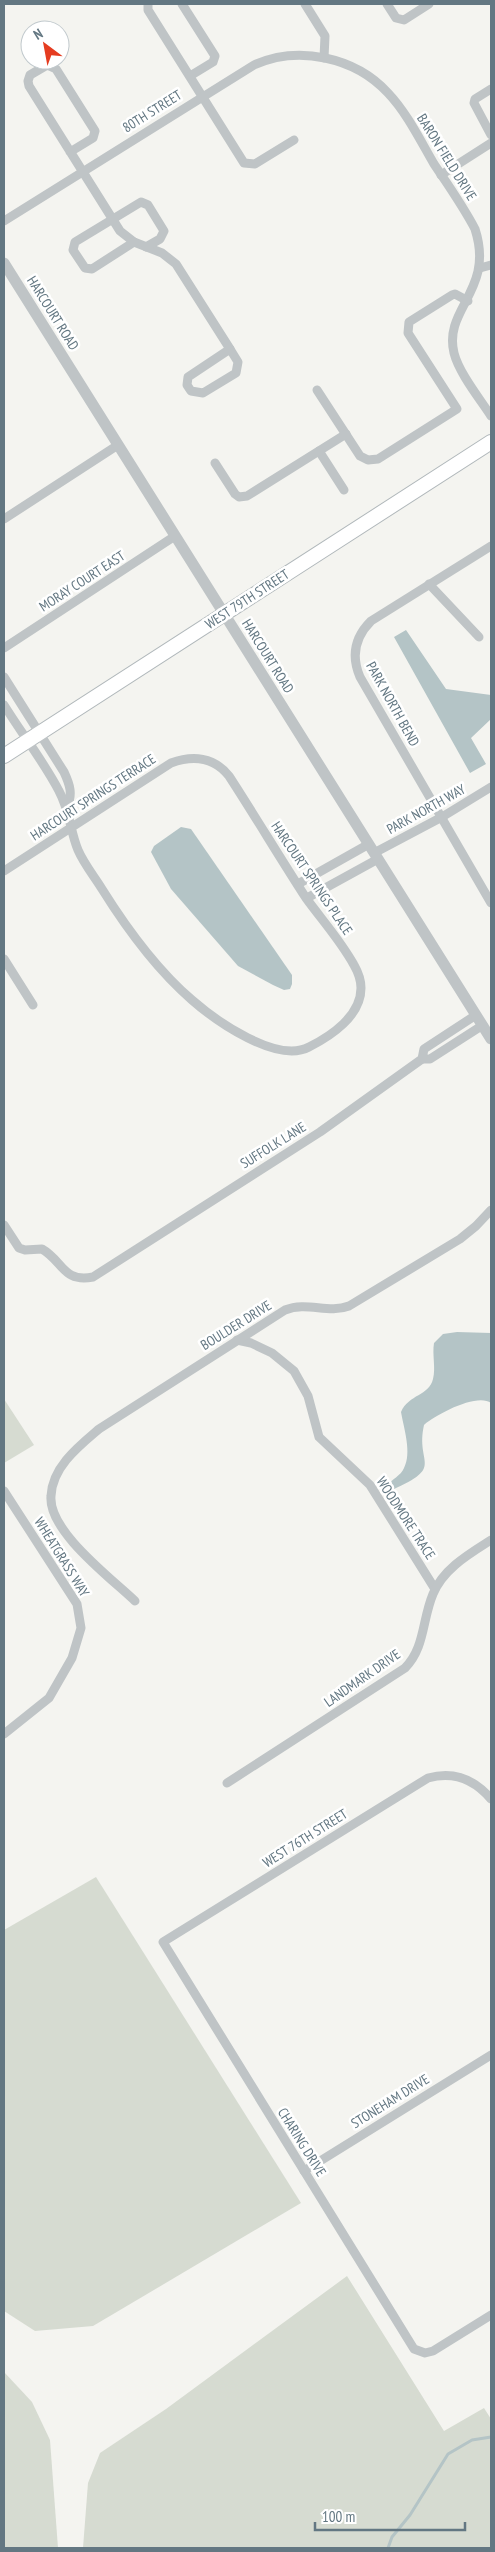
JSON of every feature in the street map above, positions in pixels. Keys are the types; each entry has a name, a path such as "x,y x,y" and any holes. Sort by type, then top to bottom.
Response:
{"main road":[{"name":"WEST 79TH STREET","path":"4,756 491,442"}],"street":[{"path":"148,4 148,10 244,163 255,164 294,140"},
{"path":"182,4 215,56 213,62 190,76"},
{"path":"305,4 326,38 324,58"},
{"path":"387,4 396,18 404,20 429,4"},
{"name":"80TH STREET","path":"4,221 246,69 268,60 305,56 324,58"},
{"name":"BARON FIELD DRIVE","path":"324,58 351,66 382,87 400,108 475,229 480,251 480,268 468,301 454,325 452,339 454,353 491,416"},
{"path":"70,152 93,138 95,131 56,69 47,65 30,75 28,83 70,152 120,231 134,242 166,255 178,267 238,362 236,373 203,393 191,391 187,382 192,373 230,350"},
{"path":"491,89 475,99 474,103 491,135"},
{"path":"441,175 491,143"},
{"path":"134,242 92,269 83,266 74,251 73,244 138,203 147,204 164,233 160,239 146,247"},
{"name":"HARCOURT ROAD","path":"4,263 491,1039"},
{"path":"480,268 491,265"},
{"path":"317,390 360,456 373,461 457,409 408,333 407,328 409,322 452,295 456,294 468,301"},
{"path":"215,463 235,494 246,497 346,434"},
{"path":"4,519 118,445"},
{"path":"319,451 344,490"},
{"name":"MORAY COURT EAST","path":"4,648 175,536"},
{"name":"PARK NORTH BEND","path":"491,546 366,626 356,644 355,662 360,676 491,903"},
{"path":"429,584 479,637"},
{"path":"4,676 40,732 70,784 72,798 67,807"},
{"path":"4,705 59,790 67,807"},
{"name":"HARCOURT SPRINGS TERRACE","path":"4,871 171,763 186,758 202,759"},
{"name":"HARCOURT SPRINGS PLACE","path":"67,807 75,840 82,857 129,931 182,991 207,1012 235,1030 273,1049 284,1052 309,1047 352,1015 358,1002 361,988 358,974 352,961 307,898 229,776 215,764 202,759"},
{"name":"PARK NORTH WAY","path":"374,852 442,817 491,787"},
{"path":"298,884 374,852"},
{"path":"307,898 374,852"},
{"path":"4,959 33,1005"},
{"name":"SUFFOLK LANE","path":"4,1225 19,1248 25,1250 38,1248 45,1250 72,1276 80,1279 93,1277 320,1132 422,1059 424,1049 476,1015"},
{"path":"422,1059 430,1059 483,1025"},
{"name":"BOULDER DRIVE","path":"135,1601 75,1545 55,1514 50,1496 60,1470 71,1454 92,1434 289,1308 301,1306 333,1310 349,1306 460,1239 491,1210"},
{"name":"WOODMORE TRACE","path":"237,1340 251,1343 272,1353 296,1375 308,1396 319,1437 370,1485 435,1589"},
{"name":"WHEATGRASS WAY","path":"4,1491 77,1604 81,1628 72,1658 49,1698 4,1734"},
{"name":"LANDMARK DRIVE","path":"227,1783 404,1668 418,1650 435,1589 449,1571 491,1540"},
{"name":"WEST 76TH STREET","path":"162,1942 428,1778 441,1774 456,1775 466,1779 491,1799"},
{"name":"CHARING DRIVE","path":"162,1942 412,2346 422,2353 433,2351 491,2315"},
{"name":"STONEHAM DRIVE","path":"304,2171 491,2055"}],"shaded area":[{"path":"406,630 446,689 491,695 491,719 471,738 486,764 470,773 394,637"},
{"path":"181,827 191,829 292,975 290,989 284,990 238,966 171,889 151,852 154,846"},
{"path":"457,1332 491,1333 491,1403 476,1401 457,1406 424,1425 422,1438 425,1464 423,1469 419,1475 409,1482 392,1490 388,1486 403,1471 407,1455 407,1441 401,1412 409,1402 431,1385 434,1375 434,1343 443,1334"},
{"path":"4,1399 34,1445 4,1463"},
{"path":"96,1877 301,2203 93,2326 35,2331 4,2311 4,1930"},
{"path":"347,2276 444,2431 484,2408 491,2419 491,2548 83,2548 88,2483 100,2453 166,2409"},
{"path":"4,2372 32,2402 50,2440 58,2548 4,2548"}],"waterway":[{"path":"388,2548 392,2537 410,2515 448,2454 472,2440 491,2437"}]}
